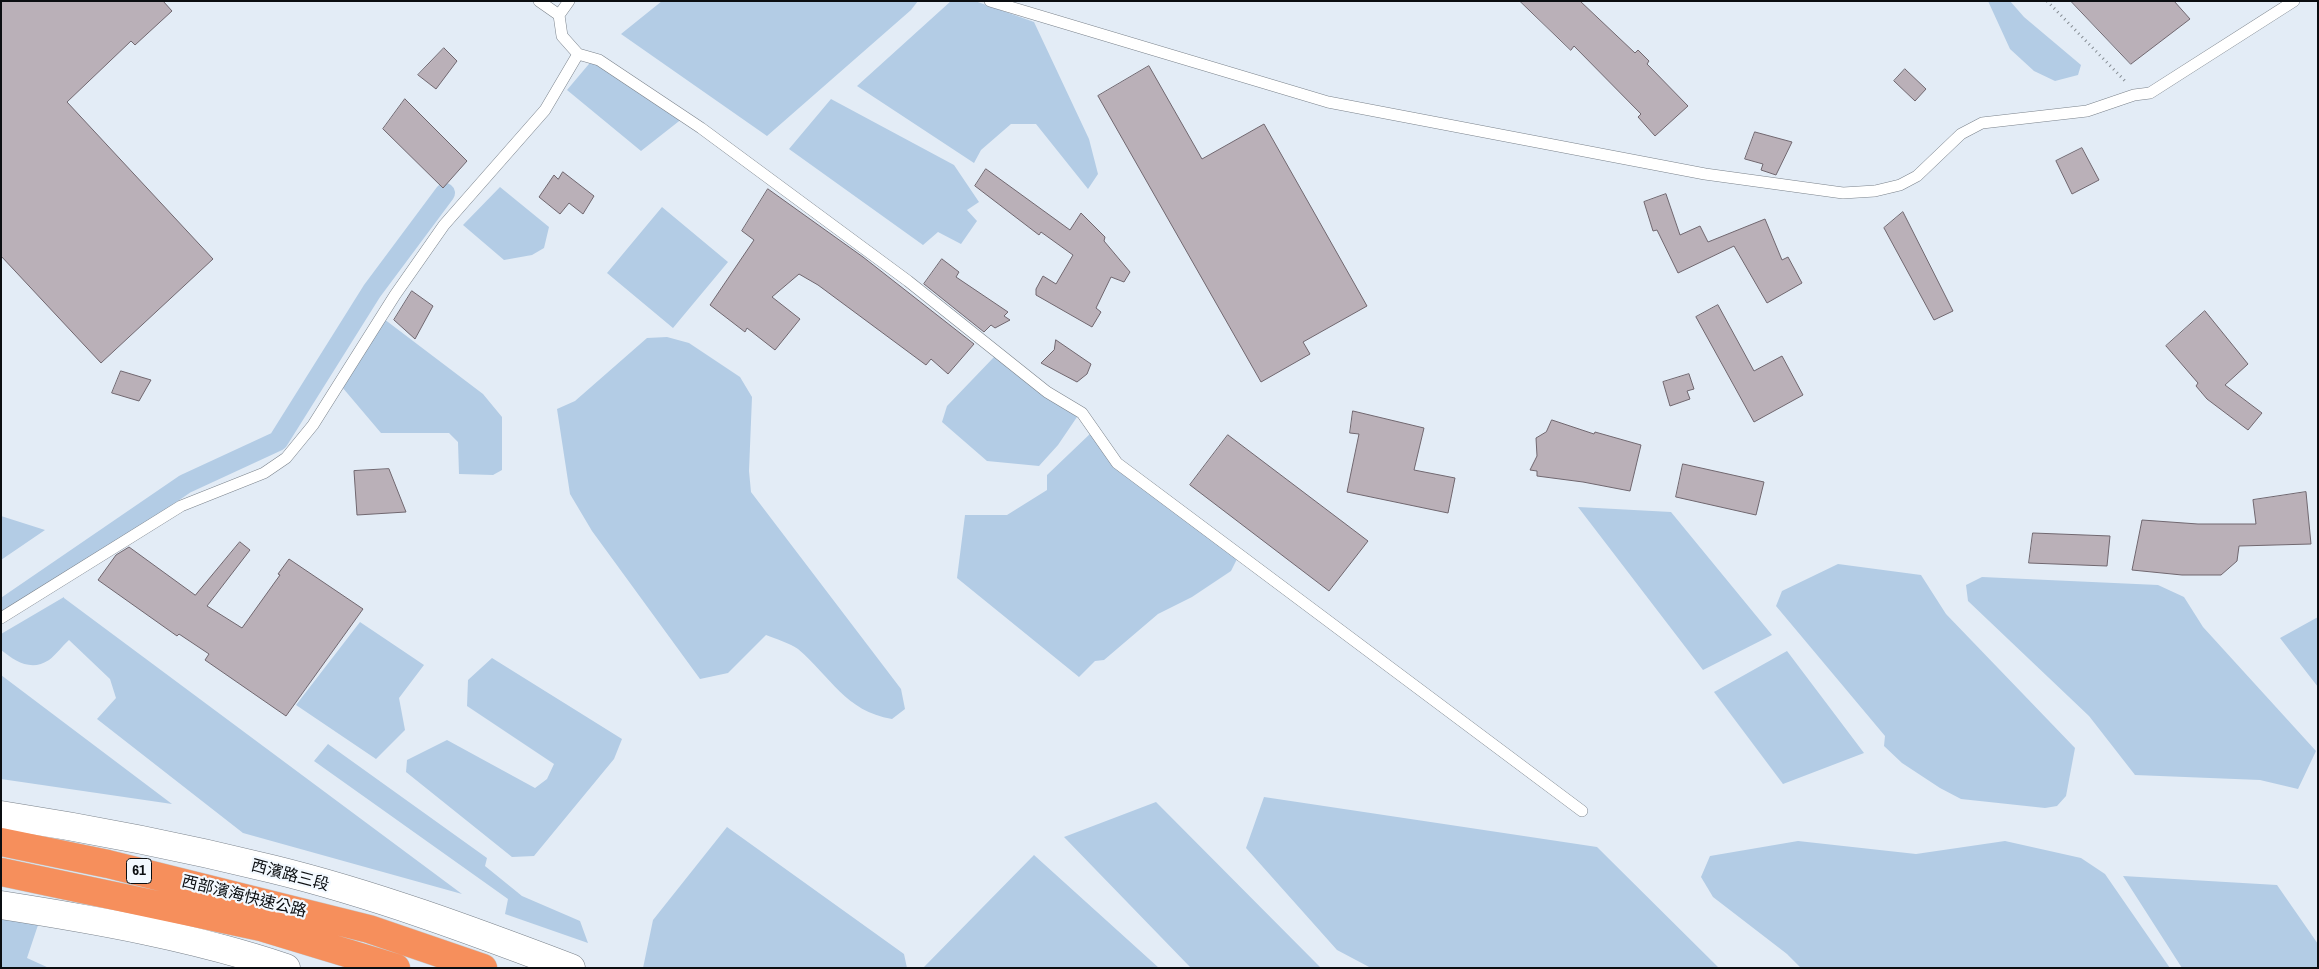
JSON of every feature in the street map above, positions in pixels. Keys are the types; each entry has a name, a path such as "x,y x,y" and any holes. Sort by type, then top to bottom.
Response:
{"highway":[{"name":"西部濱海快速公路","path":"1,842 108,864 269,916 396,968"},
{"name":"西部濱海快速公路","path":"1,872 269,916 368,928 483,968"}],"street":[{"name":"西濱路三段","path":"1,814 64,825 273,870 454,926 571,968"},
{"path":"1,905 99,920 247,954 286,968"}],"lane":[{"path":"539,1 559,15"},
{"path":"569,1 559,15 562,36 578,54 599,60 678,112 908,282 1047,392 1082,413 1117,463 1582,811"},
{"path":"990,1 1328,102 1705,174 1843,193 1875,191 1900,185 1916,176 1962,134 1982,123 2007,119 2042,118 2087,111 2139,94 2150,93 2294,1"},
{"path":"1,618 181,506 264,473 286,458 313,425 395,295 444,225 545,110 578,54"}],"path":[{"path":"2047,1 2139,94"}],"water":[{"path":"662,1 918,1 911,10 767,136 621,34"},
{"path":"951,1 975,1 1034,22 1089,139 1098,174 1088,189 1036,124 1011,124 981,150 974,163 857,86"},
{"path":"1988,1 2010,1 2024,17 2081,65 2078,75 2055,81 2034,71 2010,49"},
{"path":"594,58 683,118 641,151 567,90"},
{"path":"831,99 954,165 979,202 967,210 977,221 961,244 938,232 923,245 789,149"},
{"path":"500,187 549,227 544,248 532,255 504,260 463,225"},
{"path":"662,207 728,262 673,328 607,273"},
{"path":"384,319 483,394 502,417 502,470 493,475 459,474 458,442 449,433 381,433 342,387"},
{"path":"667,337 689,343 740,377 752,397 749,471 751,492 901,689 905,709 892,719 862,709 850,701 798,649 766,635 728,673 700,679 592,531 570,494 557,409 575,401 647,338"},
{"path":"995,356 1077,417 1058,445 1039,466 987,461 942,422 947,406"},
{"path":"1092,432 1108,452 1241,551 1231,571 1192,597 1158,614 1104,660 1095,661 1079,677 957,578 965,515 1007,515 1047,490 1047,475"},
{"path":"1578,507 1671,512 1772,635 1703,670"},
{"path":"1,516 45,530 1,560"},
{"path":"1838,564 1921,575 1946,614 2075,748 2066,796 2057,806 2045,808 1961,799 1940,788 1902,763 1884,746 1885,736 1776,606 1782,591"},
{"path":"1982,577 2158,585 2184,597 2203,627 2316,751 2298,789 2260,780 2135,775 2089,716 1968,601 1966,585"},
{"path":"64,597 462,894 243,833 97,719 116,698 110,679 69,640 49,660 36,665 24,664 1,650 1,634"},
{"path":"2318,617 2318,687 2280,638"},
{"path":"360,622 424,665 399,698 405,730 376,759 296,705"},
{"path":"1787,651 1864,753 1783,784 1714,692"},
{"path":"492,658 622,739 614,759 534,856 512,857 406,772 407,760 447,740 535,788 547,779 554,764 467,706 468,680"},
{"path":"1,675 172,804 1,779"},
{"path":"328,744 487,858 485,866 522,896 580,921 588,943 505,914 508,899 314,761"},
{"path":"1264,797 1597,847 1719,968 1371,968 1337,950 1246,848"},
{"path":"1156,802 1321,968 1191,968 1064,837"},
{"path":"727,827 904,954 907,968 643,968 653,920"},
{"path":"1798,841 1916,854 2005,841 2081,858 2105,874 2170,968 1801,968 1787,954 1713,897 1701,877 1710,856"},
{"path":"1034,855 1159,968 923,968"},
{"path":"2123,876 2277,885 2318,944 2318,968 2182,968"},
{"path":"1,906 43,910 27,958 49,968 1,968"}],"building":[{"path":"1,1 163,1 172,11 135,45 131,41 67,102 213,259 101,363 1,256"},
{"path":"1520,1 1580,1 1635,53 1638,50 1649,61 1647,64 1688,106 1655,136 1638,117 1641,114 1574,46 1571,50"},
{"path":"2071,1 2174,1 2190,19 2131,64"},
{"path":"444,48 457,61 436,89 418,75"},
{"path":"1149,66 1202,159 1264,124 1367,306 1303,342 1310,354 1261,382 1098,96"},
{"path":"1905,69 1926,89 1915,101 1894,81"},
{"path":"405,99 467,161 443,188 383,129"},
{"path":"1755,132 1792,142 1776,175 1761,170 1763,164 1745,159"},
{"path":"2082,148 2099,180 2072,194 2056,161"},
{"path":"986,169 1070,230 1081,213 1105,237 1104,241 1130,272 1124,282 1111,277 1096,308 1101,312 1092,327 1036,295 1036,289 1043,276 1056,284 1073,255 1041,232 1039,235 975,186"},
{"path":"563,172 594,196 583,214 569,203 560,214 539,197 554,175 558,179"},
{"path":"768,189 863,257 974,344 948,374 931,359 926,365 818,285 799,274 772,297 800,319 775,350 747,328 745,332 710,305 754,240 742,231"},
{"path":"1666,194 1680,235 1700,226 1708,242 1765,219 1782,260 1788,257 1802,283 1767,303 1734,246 1678,273 1657,230 1653,231 1644,202"},
{"path":"1903,212 1953,311 1934,320 1884,228"},
{"path":"942,259 959,272 956,277 1008,312 1004,316 1010,320 995,328 991,325 984,332 924,284"},
{"path":"412,291 433,306 415,339 394,320"},
{"path":"1718,305 1754,371 1782,356 1803,395 1754,422 1696,317"},
{"path":"2205,311 2248,364 2225,385 2262,413 2248,430 2207,399 2196,386 2198,383 2166,346"},
{"path":"1056,340 1091,364 1087,374 1077,382 1041,363 1054,350"},
{"path":"121,371 151,380 139,401 112,393"},
{"path":"1689,374 1694,389 1687,391 1690,399 1670,406 1663,382"},
{"path":"1353,411 1424,428 1414,470 1455,478 1448,513 1347,492 1359,434 1350,433"},
{"path":"1552,420 1594,434 1595,432 1641,445 1630,491 1537,476 1537,471 1530,470 1537,456 1536,438 1546,432"},
{"path":"1228,435 1368,541 1329,591 1190,485"},
{"path":"1683,464 1764,482 1756,515 1676,497"},
{"path":"389,469 406,512 357,515 354,471"},
{"path":"2306,492 2311,544 2239,546 2237,561 2221,575 2182,575 2132,570 2142,520 2198,524 2256,524 2253,500"},
{"path":"2033,533 2110,536 2107,566 2029,563"},
{"path":"240,542 250,550 207,606 242,628 280,575 278,574 289,559 363,609 286,716 205,660 209,654 179,634 177,636 98,580 116,555 129,547 195,595"}],"waterway":[{"path":"1,610 185,484 278,441 372,291 445,193"}]}
